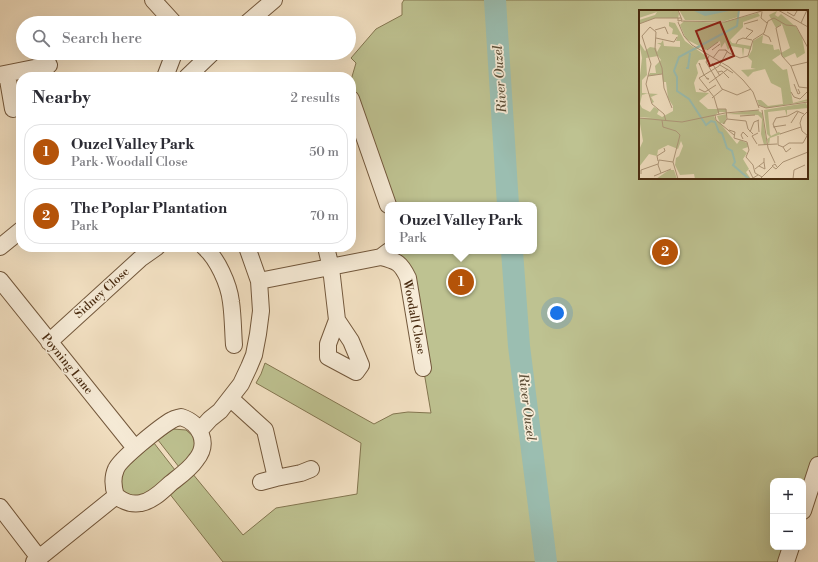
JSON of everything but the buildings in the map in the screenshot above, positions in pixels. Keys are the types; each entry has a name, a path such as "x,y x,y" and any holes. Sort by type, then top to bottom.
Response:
{"street":[{"path":"153,0 167,16"},
{"path":"255,16 274,0"},
{"path":"167,72 171,60"},
{"path":"191,72 202,60"},
{"path":"198,72 204,60"},
{"path":"13,109 3,74 49,65"},
{"path":"356,113 387,202"},
{"path":"0,247 16,234"},
{"name":"Sidney Close","path":"49,342 140,259 150,252"},
{"path":"210,252 223,274 231,300 234,345"},
{"path":"200,430 210,419 220,412 231,399 241,384 254,354 261,310 259,281 249,252"},
{"path":"327,252 331,268 337,320"},
{"name":"Woodall Close","path":"259,281 331,268 385,254 403,268 408,278 423,368"},
{"name":"Poyning Lane","path":"0,280 136,448"},
{"path":"231,399 265,430 268,480 311,469"},
{"path":"181,417 196,425 200,430 202,439 202,450 197,459 147,502 132,504 123,501 116,496 113,482 116,467 136,448 173,419 181,417"},
{"path":"806,502 818,465"},
{"path":"0,507 37,560 116,496"},
{"path":"786,562 790,550"}],"green space":[{"path":"404,0 818,0 818,465 806,502 806,478 770,478 770,550 790,550 786,562 223,562 169,493 192,473 243,535 276,508 357,494 361,443 256,383 265,363 374,424 393,414 408,412 431,413 408,278 391,254 537,254 537,202 387,202 356,113 356,72 353,72 356,63 353,60 356,60 356,52 376,29 402,15 402,3"},
{"path":"173,429 186,430 195,438 196,451 179,467 158,440"},
{"path":"154,443 175,470 147,495 139,499 123,493 120,475 123,470"}],"waterway":[{"name":"River Ouzel","path":"495,0 508,202"},
{"name":"River Ouzel","path":"512,254 519,346 546,562"}],"place":[{"name":"The Poplar Plantation","path":"665,252"},
{"name":"Ouzel Valley Park","path":"461,282"}]}
